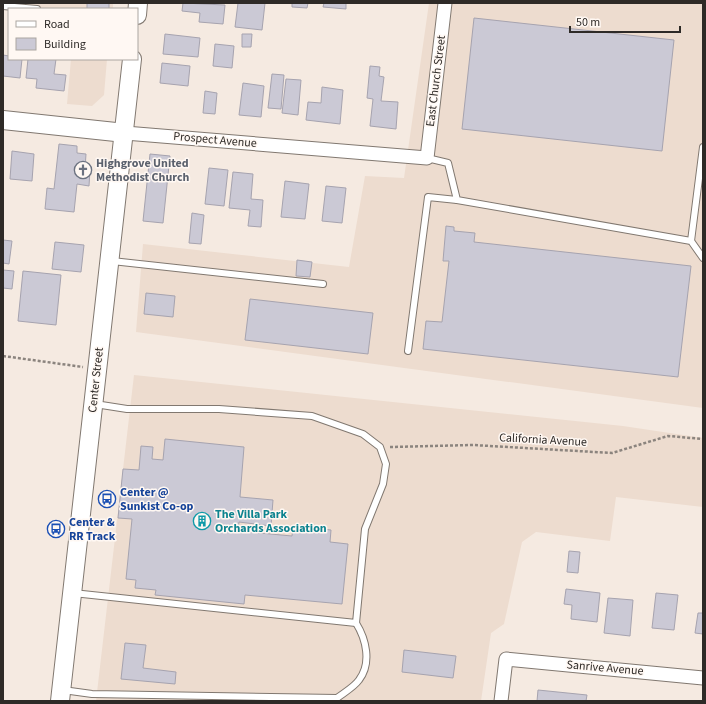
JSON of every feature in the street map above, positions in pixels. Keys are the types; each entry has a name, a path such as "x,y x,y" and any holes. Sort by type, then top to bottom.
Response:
{"main road":[{"name":"Center Street","path":"61,696 125,133 132,60"},
{"name":"Prospect Avenue","path":"3,120 125,133"}],"street":[{"name":"East Church Street","path":"427,158 445,3"},
{"name":"Prospect Avenue","path":"125,133 427,158"},
{"name":"Sanrive Avenue","path":"502,701 506,659 703,678"}],"lane":[{"path":"3,6 26,8"},
{"path":"703,147 691,241 703,258"},
{"path":"427,158 448,163 457,200"},
{"path":"408,351 428,197 457,200 691,241"},
{"path":"110,260 322,284"},
{"path":"61,696 103,694 200,698 338,698 360,679 365,665 366,647 363,633 356,623 365,529 383,484 386,464 380,448 363,434 312,416 219,410 127,409 94,404"},
{"path":"72,593 356,623"}],"path":[{"path":"3,356 97,369"},
{"name":"California Avenue","path":"380,448 473,445 612,452 668,436 703,439"}],"shaded area":[{"path":"3,3 113,3 113,8 3,8"},
{"path":"429,3 703,3 703,408 136,332 143,244 349,267 365,176 404,178"},
{"path":"71,60 107,60 104,95 92,106 67,104"},
{"path":"134,375 623,426 703,438 703,507 616,497 610,541 536,532 522,542 504,624 491,633 481,701 96,701"}],"building":[{"path":"87,3 109,3 109,8 87,8"},
{"path":"183,3 225,5 223,24 199,22 200,13 182,11"},
{"path":"238,3 265,3 262,30 235,27"},
{"path":"292,3 308,3 307,8 292,7"},
{"path":"324,3 346,3 346,9 323,7"},
{"path":"474,18 674,40 662,151 462,129"},
{"path":"165,34 200,38 198,57 163,54"},
{"path":"242,34 252,34 251,47 242,47"},
{"path":"215,44 234,46 232,68 213,66"},
{"path":"3,55 8,56 8,60 22,60 20,78 3,76"},
{"path":"28,60 56,60 54,74 66,75 64,91 36,88 37,79 26,78"},
{"path":"162,63 190,66 188,86 160,83"},
{"path":"370,66 380,67 379,76 384,77 381,101 398,102 396,129 370,126 373,99 367,98"},
{"path":"272,74 284,75 281,109 268,108"},
{"path":"286,79 301,80 298,115 282,113"},
{"path":"243,83 264,86 261,117 239,115"},
{"path":"322,87 343,90 340,124 306,120 308,102 321,103"},
{"path":"205,91 217,93 215,114 203,113"},
{"path":"59,144 77,146 77,153 86,154 85,169 90,170 89,186 77,184 74,212 45,209 47,188 54,189"},
{"path":"12,151 34,154 32,181 10,179"},
{"path":"150,154 170,156 163,223 143,221"},
{"path":"209,168 228,170 224,206 205,204"},
{"path":"233,172 253,174 251,199 263,200 261,227 248,226 250,210 229,208"},
{"path":"285,181 309,184 305,219 281,217"},
{"path":"326,186 346,188 342,223 322,221"},
{"path":"192,213 204,215 201,244 189,243"},
{"path":"446,226 454,227 454,231 475,233 474,242 691,266 678,377 423,349 426,321 442,322 449,261 443,261"},
{"path":"3,240 12,241 9,264 3,263"},
{"path":"55,242 84,245 81,272 52,269"},
{"path":"297,260 312,262 310,277 296,276"},
{"path":"3,270 14,271 12,289 3,288"},
{"path":"23,271 61,275 56,325 18,321"},
{"path":"146,293 175,296 173,317 144,314"},
{"path":"250,299 373,313 368,354 245,340"},
{"name":"The Villa Park Orchards Association","path":"165,439 244,447 240,497 273,500 271,526 239,522 238,531 292,536 293,526 331,530 330,542 348,544 342,604 245,595 244,604 155,595 156,590 135,588 136,580 126,579 132,519 118,518 123,469 139,470 141,446 153,447 152,459 163,460"},
{"path":"569,551 580,552 578,573 567,572"},
{"path":"566,589 600,593 597,622 571,619 572,605 564,604"},
{"path":"656,593 678,595 674,630 652,628"},
{"path":"608,598 633,600 630,636 604,633"},
{"path":"698,613 703,613 703,634 695,633"},
{"path":"125,643 146,645 143,668 176,672 175,684 121,679"},
{"path":"404,650 456,656 453,678 402,672"},
{"path":"538,690 587,695 586,701 537,701"}],"place":[{"name":"Highgrove United Methodist Church","path":"83,170"},
{"name":"Center @ Sunkist Co-op","path":"107,499"},
{"name":"The Villa Park Orchards Association","path":"202,521"},
{"name":"Center & RR Track","path":"56,529"}]}
